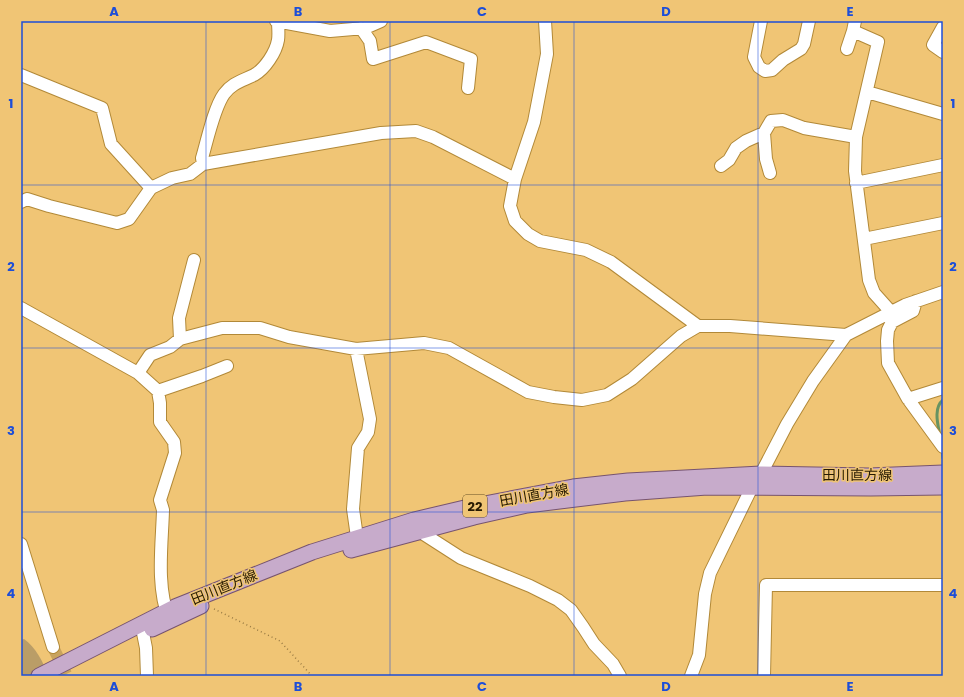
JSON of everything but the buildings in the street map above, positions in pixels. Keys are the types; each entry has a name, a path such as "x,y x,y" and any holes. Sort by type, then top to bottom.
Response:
{"main road":[{"name":"田川直方線","path":"60,676 143,633 168,616 205,605 414,520 469,507 573,487 628,481 761,474 869,476 943,473"},
{"name":"田川直方線","path":"39,676 168,616 312,552 419,531 474,517 527,506 625,493 707,487 943,487"}],"street":[{"path":"203,164 202,158 219,103 230,87 239,80 259,72 262,68 277,44 279,38 277,21 330,31 365,28 381,21"},
{"path":"545,21 547,54 534,122 515,179 510,206 515,221 528,234 540,241 586,250 611,262 698,326"},
{"path":"761,21 754,57 759,67 765,71 772,70 783,60 801,49 804,44 809,21"},
{"path":"847,49 854,26 878,42 856,137 855,172 869,280 874,293 891,312"},
{"path":"943,27 933,45 943,52"},
{"path":"361,28 370,41 373,59 426,42 471,59 468,88"},
{"path":"21,75 102,108 111,144 151,188"},
{"path":"867,92 943,114"},
{"path":"770,173 766,159 764,133 771,121 783,120 804,128 856,137"},
{"path":"21,202 27,199 117,223 129,219 151,188 172,178 190,174 203,164 381,133 416,131 433,137 515,179"},
{"path":"721,166 730,160 736,148 746,141 764,133"},
{"path":"856,182 943,165"},
{"path":"864,239 943,223"},
{"path":"180,339 179,318 194,260"},
{"path":"691,676 699,655 705,594 710,573 752,487 761,474 787,424 813,381 846,335 891,312 916,301 943,292"},
{"path":"916,301 913,311 892,322 888,330 888,362 908,399 943,447"},
{"path":"21,308 138,373 158,391 160,403 160,422 174,442 175,453 160,500 163,510 161,586 168,616"},
{"path":"138,373 150,355 170,346 180,339 222,328 260,328 289,337 356,349 424,343 449,348 528,392 582,400 607,395 632,379 681,336 698,326 730,326 846,335"},
{"path":"356,349 370,419 368,432 358,448 353,509 359,542"},
{"path":"158,391 227,366"},
{"path":"908,399 943,388"},
{"path":"419,531 461,558 530,586 558,600 571,610 594,644 613,664 620,676"},
{"path":"21,544 53,646"},
{"path":"764,676 766,585 943,585"},
{"path":"143,633 146,648 147,676"}],"path":[{"path":"205,605 280,641 312,676"}],"shaded area":[{"path":"24,639 32,646 39,656 47,676 21,676 21,640"}],"waterway":[{"path":"940,436 937,422 937,412 938,407 943,400"},
{"path":"942,449 943,458"}],"tunnel":[{"path":"53,647 67,676"}]}
